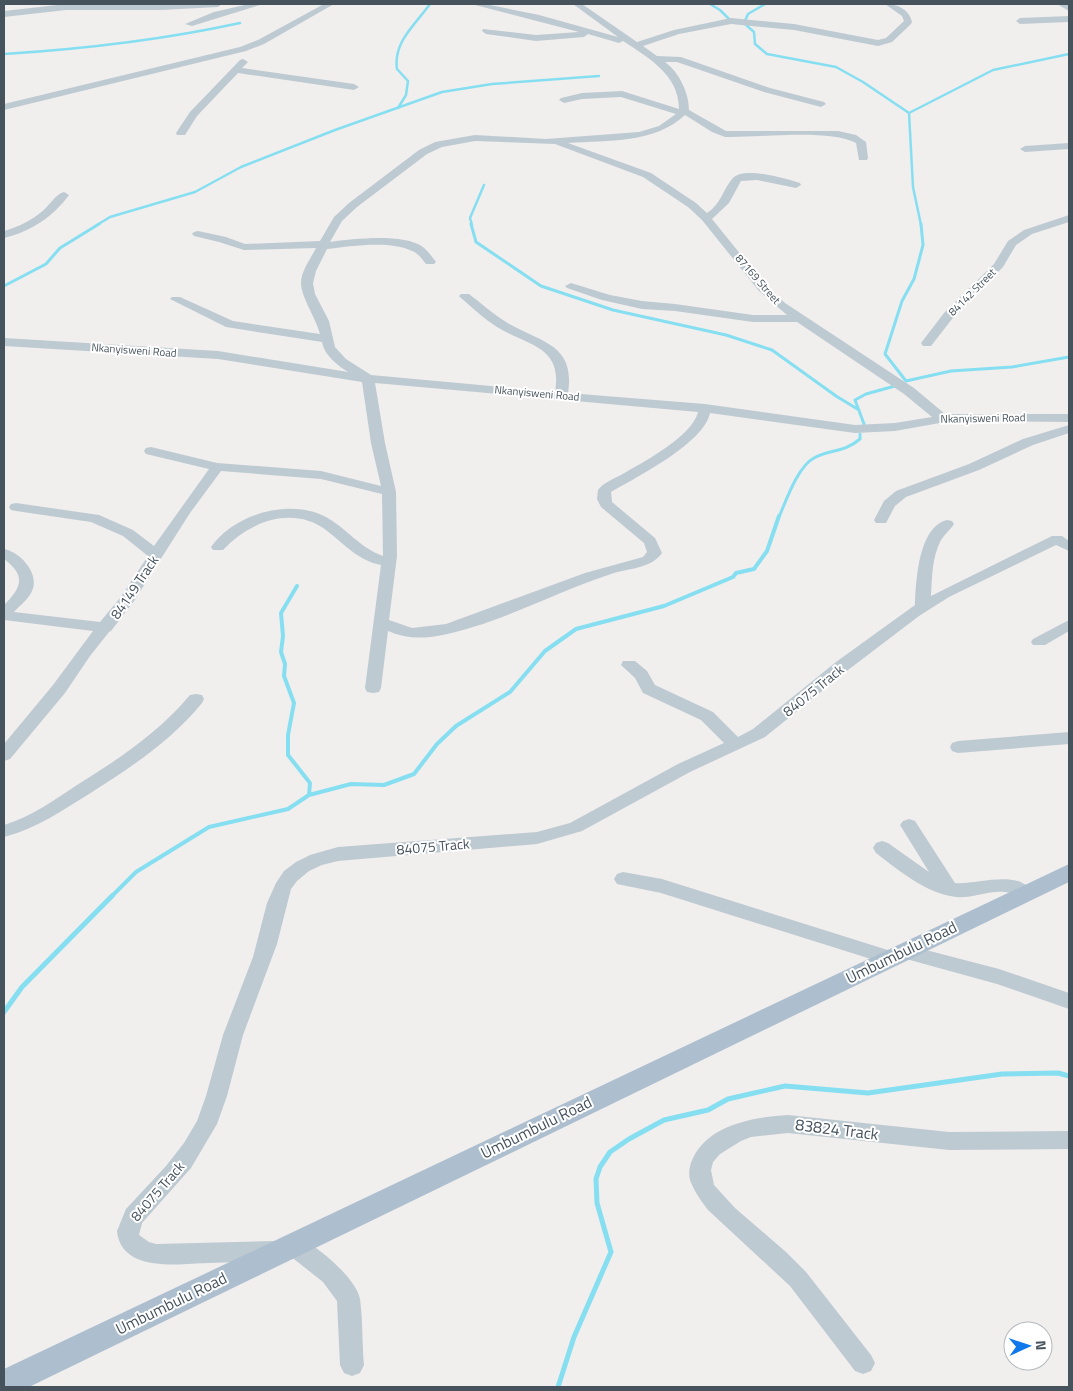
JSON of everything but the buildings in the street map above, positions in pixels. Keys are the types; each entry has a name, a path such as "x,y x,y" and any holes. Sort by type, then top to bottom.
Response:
{"main road":[{"name":"Umbumbulu Road","path":"4,1384 1069,872"}],"street":[{"path":"4,14 76,7 162,7 218,4"},
{"path":"189,24 217,14 260,4"},
{"path":"4,108 246,48 330,4"},
{"path":"475,4 598,34 634,45 678,32 731,21 794,27 869,42 885,42 908,22 906,15 890,4"},
{"path":"373,688 389,562 389,492 378,443 368,379 352,369 329,348 321,315 309,294 307,282 310,271 323,245 343,214 374,188 432,147 475,138 546,142 652,133 668,125 683,112 684,102 675,79 669,70 577,4"},
{"path":"1062,4 1069,9"},
{"path":"1020,21 1069,19"},
{"path":"486,31 536,38 598,34"},
{"path":"181,133 193,114 237,70 246,57 246,48"},
{"path":"656,59 678,59 767,90 821,104"},
{"path":"237,70 354,87"},
{"path":"564,100 582,96 622,94 700,118 714,129 725,134 828,134 852,136 861,142 863,158"},
{"path":"576,149 587,139"},
{"name":"87169 Street","path":"546,142 576,149 652,178 692,205 706,218 780,306 901,385 940,417"},
{"path":"1025,149 1069,146"},
{"path":"706,218 720,208 740,177 757,177 796,185"},
{"path":"4,235 19,231 41,219 57,205 64,195"},
{"name":"84142 Street","path":"927,344 948,316 999,265 1012,243 1028,232 1069,218"},
{"path":"198,234 222,239 244,247 362,243 408,246 420,251 430,262"},
{"path":"571,286 597,295 644,305 678,308 750,320 798,318"},
{"path":"466,296 500,324 534,340 558,357 564,370 561,395"},
{"path":"176,299 230,324 326,339"},
{"name":"Nkanyisweni Road","path":"4,342 218,355 272,362 368,379 705,408 855,429 895,427 940,417 1069,418"},
{"path":"381,622 405,632 416,633 444,630 524,602 604,570 648,560 653,557 655,553 650,541 606,504 603,495 605,490 648,465 690,435 702,421 705,408"},
{"path":"881,520 889,504 901,494 974,467 1028,442 1069,429"},
{"path":"150,451 217,467 321,474 389,492"},
{"name":"84149 Track","path":"4,755 126,601 217,467"},
{"path":"16,507 94,518 128,533 156,555"},
{"path":"218,547 236,528 253,520 267,515 300,514 318,519 372,558 389,562"},
{"path":"923,606 929,550 937,534 947,524"},
{"name":"84075 Track","path":"285,1248 156,1254 143,1251 134,1245 127,1233 128,1226 134,1216 179,1167 206,1124 216,1100 232,1038 263,955 280,892 292,874 315,860 338,854 537,838 560,834 589,821 684,768 736,745 768,727 893,627 923,606 944,594 1063,543"},
{"path":"4,553 18,563 25,574 26,580 24,592 8,610 6,616 106,628"},
{"path":"1039,642 1069,624"},
{"path":"629,665 641,675 649,689 707,716 736,745"},
{"path":"4,831 40,816 134,757 176,724 196,699"},
{"path":"958,747 1069,738"},
{"path":"908,825 949,888"},
{"path":"882,848 922,876 949,888 967,890 1012,887 1024,894"},
{"path":"623,879 662,886 896,954 999,977 1069,1001"},
{"name":"83824 Track","path":"863,1363 815,1298 787,1268 739,1226 708,1192 702,1180 700,1169 705,1155 711,1148 738,1132 784,1123 822,1125 904,1137 954,1141 1069,1140"},
{"path":"285,1248 331,1275 348,1298 350,1305 352,1365"}],"waterway":[{"path":"398,108 406,95 408,81 397,69 398,50 406,34 430,4"},
{"path":"710,4 720,10 731,21"},
{"path":"745,21 748,14 765,4"},
{"path":"4,54 123,43 240,23"},
{"path":"745,24 754,32 755,44 767,54 836,67 863,82 909,113"},
{"path":"909,113 993,70 1069,54"},
{"path":"398,108 442,92 492,84 599,76"},
{"path":"97,225 110,217 195,192 241,167 398,108"},
{"path":"909,113 913,187 921,225"},
{"path":"472,225 470,218 484,185"},
{"path":"4,286 46,264 60,248 99,224"},
{"path":"471,224 476,242 541,286 613,310 726,335 772,350 836,396 859,410"},
{"path":"921,224 923,245 914,279 902,301 885,354 906,381 951,371 1012,367 1069,357"},
{"path":"859,410 855,400 866,394 895,386"},
{"path":"859,410 864,424"},
{"path":"779,517 793,484 808,462 820,455 848,447 860,439 860,434"},
{"path":"309,795 351,784 384,785 414,774 437,744 456,726 510,692 545,651 576,629 664,606 733,577 736,573 754,569 767,551 779,516"},
{"path":"297,586 281,613 283,636 281,652 285,664 284,676 294,703 288,735 288,755 310,783 309,795"},
{"path":"112,896 136,872 209,827 288,809 309,795"},
{"path":"4,1012 22,987 112,896"},
{"path":"558,1387 574,1337 611,1252 597,1203 596,1179 600,1167 610,1152 629,1139 664,1120 708,1110 728,1099 785,1086 868,1093 1002,1074 1058,1073 1069,1076"}]}
